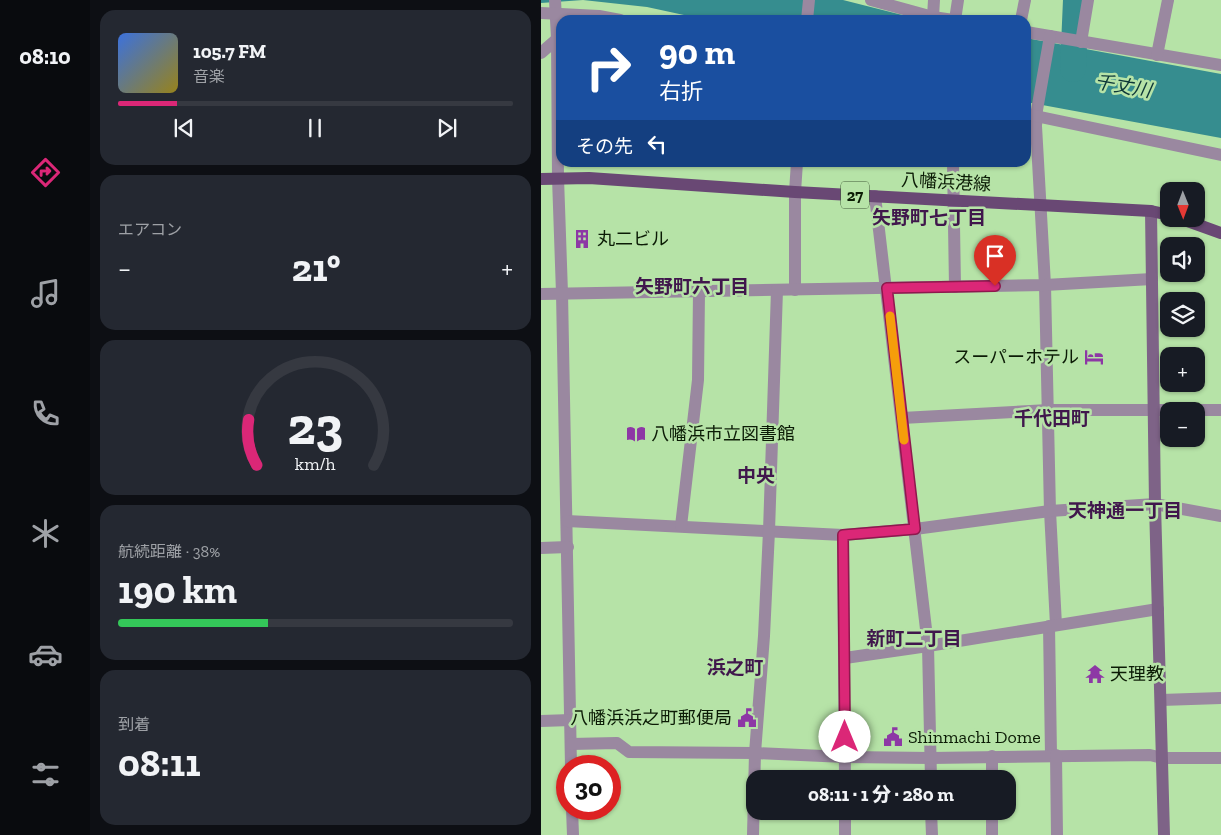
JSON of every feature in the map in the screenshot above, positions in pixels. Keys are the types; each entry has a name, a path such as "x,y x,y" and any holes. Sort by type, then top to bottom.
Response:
{"main road":[{"name":"八幡浜港線","path":"541,179 589,178 795,192 1040,204 1151,211 1160,214"},
{"path":"1205,227 1221,233"}],"street":[{"path":"808,15 809,0"},
{"path":"871,0 926,15"},
{"path":"933,15 934,0"},
{"path":"955,15 958,0"},
{"path":"1022,15 1025,0"},
{"path":"1081,42 1088,0"},
{"path":"1157,55 1168,0"},
{"path":"541,13 556,6 595,15"},
{"path":"1031,34 1049,39 1081,42 1221,65"},
{"path":"1049,39 1033,113 1045,285 1057,835"},
{"path":"541,53 556,40"},
{"path":"1033,113 1221,155"},
{"path":"558,167 563,293 571,755"},
{"path":"795,290 797,167"},
{"path":"953,167 955,287"},
{"path":"875,196 928,646 931,770"},
{"path":"1151,211 1153,409 1164,835"},
{"path":"541,294 1045,285 1152,279"},
{"path":"753,835 755,752 764,636 769,531 777,290"},
{"path":"681,526 698,380 699,292"},
{"path":"902,418 1049,410 1221,410"},
{"path":"567,520 843,535 915,529 1050,511 1155,504 1221,516"},
{"path":"843,535 845,770"},
{"path":"541,548 568,547"},
{"path":"845,658 1158,609"},
{"path":"1161,700 1221,698"},
{"path":"541,721 571,720"},
{"path":"571,744 617,743 629,752 755,752 845,757 931,758 1150,755 1162,758 1221,758"},
{"path":"992,756 992,770"},
{"path":"572,820 573,835"},
{"path":"845,820 845,835"},
{"path":"931,820 931,835"},
{"path":"992,820 992,835"}],"water":[{"path":"541,0 583,0 541,3"},
{"path":"583,0 843,0 902,15 684,15 647,7"},
{"name":"千丈川","path":"1031,39 1221,74 1221,138 1031,103"}],"waterway":[{"path":"1073,69 1076,0"}],"slow traffic":[{"path":"890,316 904,440"}],"place":[{"name":"丸二ビル","path":"582,239"},
{"name":"スーパーホテル","path":"1094,357"},
{"name":"八幡浜市立図書館","path":"636,434"},
{"name":"天理教","path":"1095,674"},
{"name":"八幡浜浜之町郵便局","path":"747,718"},
{"name":"Shinmachi Dome","path":"893,737"}],"district":[{"name":"矢野町七丁目","path":"929,217"},
{"name":"矢野町六丁目","path":"692,286"},
{"name":"千代田町","path":"1052,418"},
{"name":"中央","path":"756,475"},
{"name":"天神通一丁目","path":"1125,510"},
{"name":"新町二丁目","path":"914,638"},
{"name":"浜之町","path":"735,667"}],"route":[{"path":"845,737 843,535 915,529 887,288 995,286"}]}
